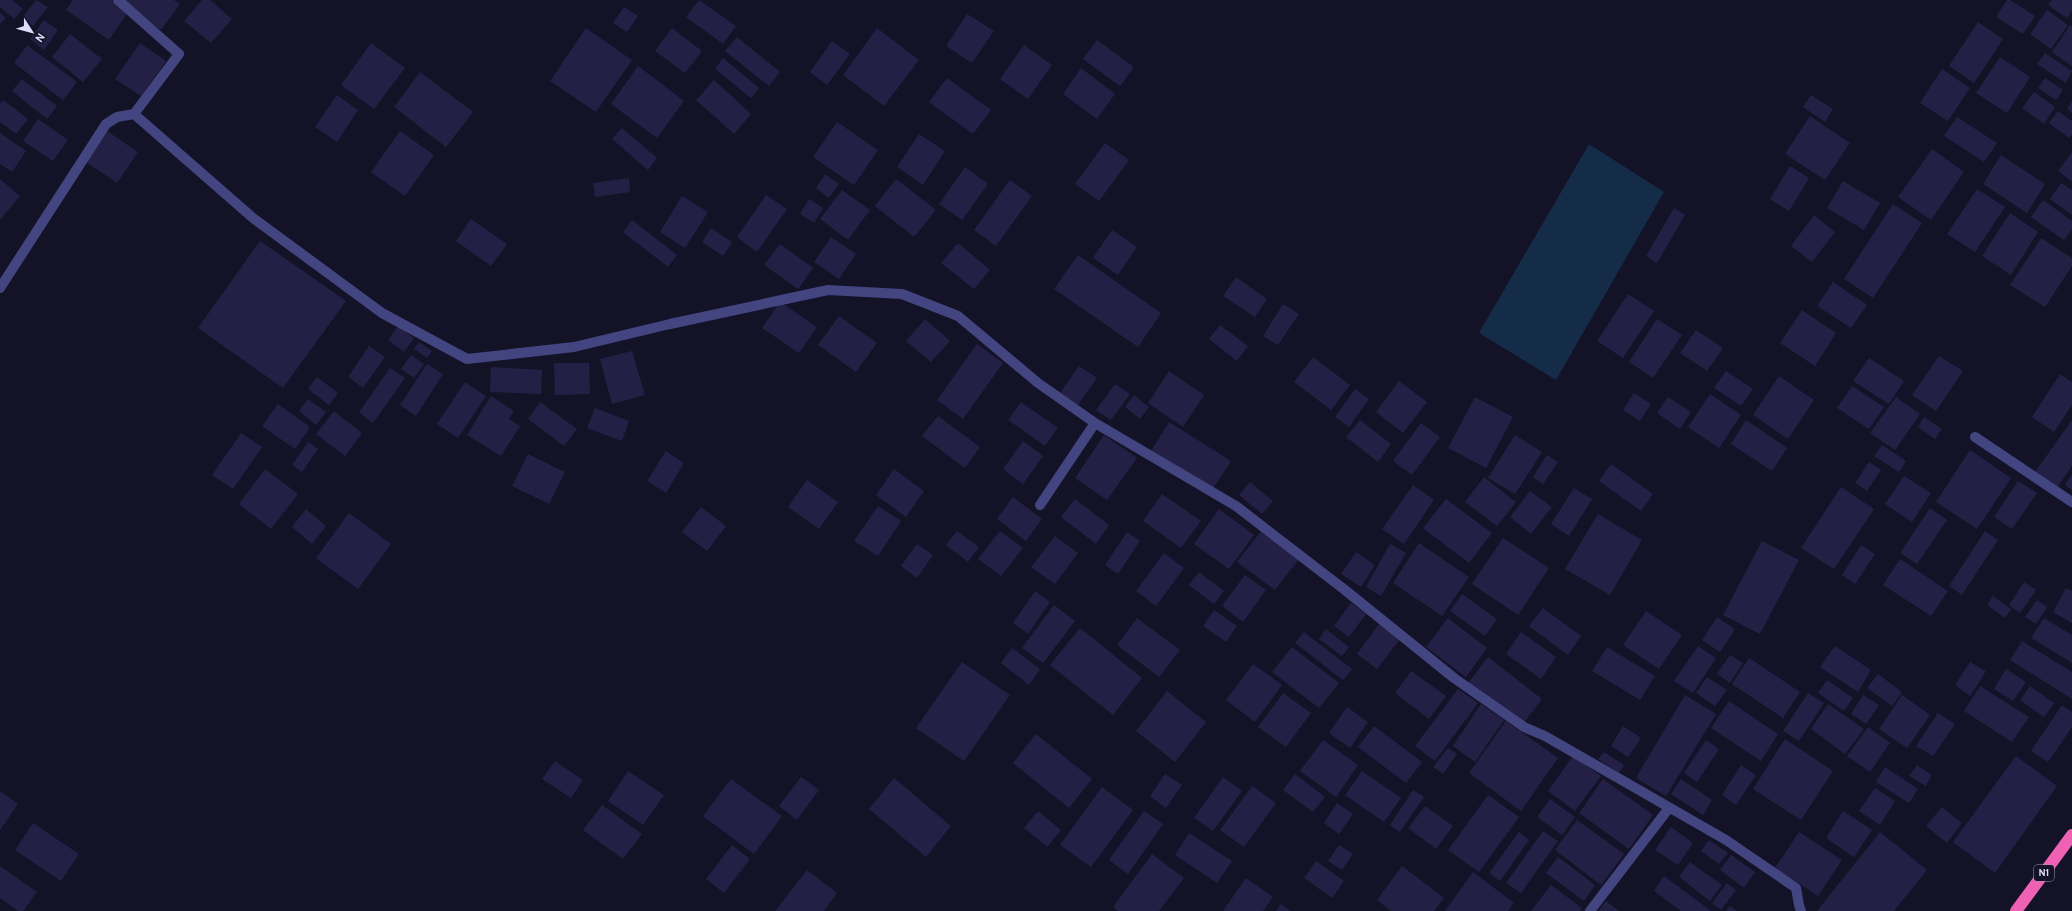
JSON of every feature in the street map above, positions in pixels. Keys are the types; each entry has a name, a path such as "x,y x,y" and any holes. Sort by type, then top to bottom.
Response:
{"highway":[{"name":"N1","path":"2016,911 2072,836"}],"street":[{"path":"0,288 106,124 117,117 134,114 179,54 118,0"},
{"path":"134,114 253,218 382,313 467,359 574,347 670,324 828,290 902,294 958,316 1038,383 1095,423 1236,506 1345,590 1454,678 1524,727 1545,736 1726,840 1796,888 1801,911"},
{"path":"1040,505 1095,423"},
{"path":"1975,437 2072,502"},
{"path":"1590,911 1669,808"}],"water":[{"path":"1589,144 1664,192 1556,380 1479,333"}],"building":[{"path":"0,0 12,0 23,9 14,19 0,7"},
{"path":"36,0 48,7 33,26 22,18"},
{"path":"73,0 111,0 128,12 109,40 66,10"},
{"path":"120,0 174,0 180,4 161,30"},
{"path":"202,0 210,0 232,19 211,43 184,21"},
{"path":"699,0 736,26 723,44 686,17"},
{"path":"2007,0 2010,0 2035,16 2023,34 1996,17"},
{"path":"2052,0 2072,0 2072,11 2067,18 2048,5"},
{"path":"624,7 638,16 627,32 613,23"},
{"path":"2047,10 2068,25 2051,49 2030,34"},
{"path":"0,13 6,18 0,24"},
{"path":"967,14 994,31 972,63 946,46"},
{"path":"44,20 58,30 44,50 30,39"},
{"path":"1978,22 2003,39 1974,83 1949,66"},
{"path":"2070,25 2072,27 2072,66 2052,52"},
{"path":"586,28 632,60 596,112 550,81"},
{"path":"672,28 702,51 685,73 655,51"},
{"path":"877,28 919,60 884,106 843,75"},
{"path":"70,34 102,59 83,82 52,57"},
{"path":"737,37 780,72 769,86 725,51"},
{"path":"1097,40 1134,67 1120,86 1083,59"},
{"path":"832,41 850,54 827,85 810,72"},
{"path":"140,43 166,61 141,96 115,79"},
{"path":"371,43 405,68 374,109 341,85"},
{"path":"27,45 77,82 63,100 14,63"},
{"path":"1024,45 1052,65 1028,99 1000,79"},
{"path":"2045,53 2072,71 2066,83 2037,64"},
{"path":"2000,57 2030,77 2007,113 1976,93"},
{"path":"723,58 759,88 751,98 715,69"},
{"path":"638,66 684,101 657,138 611,104"},
{"path":"1081,68 1115,94 1097,119 1063,94"},
{"path":"1942,69 1970,88 1948,121 1920,103"},
{"path":"420,72 473,112 446,147 394,107"},
{"path":"947,78 991,110 973,134 929,102"},
{"path":"2045,78 2063,90 2056,100 2038,88"},
{"path":"22,79 57,106 47,119 12,91"},
{"path":"714,80 751,114 734,134 696,100"},
{"path":"2034,92 2055,107 2044,124 2022,108"},
{"path":"337,95 358,110 337,142 315,127"},
{"path":"1811,95 1833,109 1825,122 1803,107"},
{"path":"3,100 28,119 16,134 0,122 0,104"},
{"path":"2072,101 2072,113 2067,109"},
{"path":"2058,111 2072,121 2072,135 2069,138 2049,123"},
{"path":"1810,116 1850,143 1825,180 1785,154"},
{"path":"1957,117 1997,143 1984,162 1944,136"},
{"path":"38,119 68,140 53,161 23,141"},
{"path":"837,122 878,150 854,185 813,157"},
{"path":"622,128 657,158 648,170 612,139"},
{"path":"107,131 138,152 117,183 86,162"},
{"path":"400,131 434,155 405,196 371,172"},
{"path":"0,133 26,151 12,172 0,164"},
{"path":"919,134 945,151 923,185 897,167"},
{"path":"1105,143 1129,160 1099,201 1075,184"},
{"path":"1932,149 1964,172 1931,220 1898,197"},
{"path":"2072,152 2072,182 2058,171"},
{"path":"2001,155 2045,184 2027,213 1983,184"},
{"path":"1790,166 1809,178 1789,211 1770,199"},
{"path":"965,167 988,184 962,220 939,204"},
{"path":"825,174 839,184 829,198 816,188"},
{"path":"629,178 630,192 595,197 593,183"},
{"path":"0,179 20,196 0,220"},
{"path":"896,179 936,210 914,237 875,206"},
{"path":"1010,180 1032,196 996,246 974,230"},
{"path":"1843,181 1880,203 1864,230 1827,208"},
{"path":"2061,183 2072,190 2072,215 2050,199"},
{"path":"1977,189 2005,207 1975,252 1947,234"},
{"path":"842,190 870,210 848,240 820,219"},
{"path":"766,195 787,209 757,252 737,237"},
{"path":"682,196 708,212 685,248 660,232"},
{"path":"809,199 823,208 814,223 800,214"},
{"path":"2043,200 2072,221 2072,230 2064,240 2031,217"},
{"path":"1893,204 1922,223 1873,298 1844,279"},
{"path":"1674,208 1685,215 1657,263 1646,256"},
{"path":"2010,213 2038,232 2011,275 1982,256"},
{"path":"1814,215 1835,232 1812,262 1791,246"},
{"path":"471,219 507,244 491,266 456,241"},
{"path":"632,220 677,255 668,267 623,232"},
{"path":"711,228 732,242 723,256 702,242"},
{"path":"1112,230 1137,247 1118,275 1093,258"},
{"path":"831,237 856,254 839,279 814,262"},
{"path":"2041,238 2072,258 2072,266 2045,307 2010,285"},
{"path":"260,241 346,301 283,388 198,328"},
{"path":"958,243 990,270 974,289 941,263"},
{"path":"780,244 813,268 798,289 764,265"},
{"path":"1078,255 1161,313 1138,347 1054,289"},
{"path":"1236,277 1267,299 1255,317 1223,296"},
{"path":"1833,282 1867,305 1851,328 1817,306"},
{"path":"1628,294 1654,311 1623,358 1597,341"},
{"path":"780,302 817,327 799,353 762,328"},
{"path":"1283,304 1299,314 1278,345 1263,336"},
{"path":"1802,310 1836,333 1815,366 1780,343"},
{"path":"839,316 877,343 856,372 818,345"},
{"path":"925,319 950,341 931,362 906,341"},
{"path":"1657,319 1682,335 1653,378 1629,362"},
{"path":"1220,325 1248,346 1237,361 1209,339"},
{"path":"398,326 414,338 404,352 388,340"},
{"path":"1696,330 1723,348 1707,371 1680,353"},
{"path":"419,342 432,351 427,358 414,349"},
{"path":"977,344 1003,363 963,419 937,400"},
{"path":"369,346 385,357 363,388 348,377"},
{"path":"632,351 645,395 612,404 600,359"},
{"path":"411,355 424,364 414,378 401,369"},
{"path":"1939,356 1963,371 1936,411 1912,395"},
{"path":"1313,357 1350,385 1331,410 1294,382"},
{"path":"1869,358 1904,381 1889,404 1853,381"},
{"path":"554,363 589,363 590,394 555,395"},
{"path":"427,364 443,374 416,416 400,405"},
{"path":"1079,366 1097,378 1078,405 1060,393"},
{"path":"491,367 542,370 541,394 490,392"},
{"path":"390,368 405,378 373,423 359,412"},
{"path":"1169,371 1204,395 1183,427 1148,403"},
{"path":"1726,371 1753,389 1741,406 1714,388"},
{"path":"2060,374 2072,382 2072,405 2054,432 2032,417"},
{"path":"1779,376 1814,400 1788,439 1753,415"},
{"path":"317,377 338,393 329,405 308,389"},
{"path":"1399,381 1427,402 1403,433 1376,412"},
{"path":"465,382 486,396 458,438 437,424"},
{"path":"1115,384 1130,394 1111,420 1096,410"},
{"path":"1852,386 1884,407 1869,429 1837,408"},
{"path":"1355,389 1369,399 1349,427 1335,417"},
{"path":"1634,393 1651,404 1640,421 1623,410"},
{"path":"1710,394 1741,415 1719,448 1688,427"},
{"path":"1134,395 1149,407 1140,419 1125,407"},
{"path":"491,396 514,411 509,419 520,426 501,456 467,435"},
{"path":"1475,397 1513,417 1486,468 1448,448"},
{"path":"1668,397 1691,412 1680,429 1657,413"},
{"path":"1896,397 1920,414 1895,450 1870,433"},
{"path":"308,399 326,412 316,425 299,411"},
{"path":"540,402 577,429 564,446 528,419"},
{"path":"1021,402 1058,428 1045,446 1008,420"},
{"path":"278,404 310,427 295,449 262,426"},
{"path":"595,408 629,421 622,441 587,428"},
{"path":"334,411 362,433 345,456 316,434"},
{"path":"938,416 980,447 965,468 922,436"},
{"path":"1924,417 1942,429 1935,439 1918,427"},
{"path":"1360,420 1391,444 1378,462 1346,437"},
{"path":"1746,420 1787,448 1772,471 1731,444"},
{"path":"2072,420 2072,466 2057,488 2035,472"},
{"path":"1169,422 1231,461 1212,490 1151,451"},
{"path":"1421,423 1440,437 1412,475 1393,461"},
{"path":"241,433 262,447 233,489 212,475"},
{"path":"1104,435 1137,458 1107,500 1075,478"},
{"path":"1515,435 1542,452 1515,494 1488,478"},
{"path":"1023,441 1043,456 1023,484 1003,469"},
{"path":"308,442 318,449 302,472 292,465"},
{"path":"1882,445 1906,461 1899,472 1874,456"},
{"path":"1970,450 2011,478 1977,529 1936,502"},
{"path":"666,451 684,463 666,493 647,481"},
{"path":"528,454 565,472 549,504 512,486"},
{"path":"1547,455 1558,462 1543,484 1533,477"},
{"path":"1869,462 1881,470 1867,491 1855,483"},
{"path":"1611,464 1653,494 1641,511 1599,481"},
{"path":"265,469 298,494 271,529 239,504"},
{"path":"894,469 924,491 906,517 876,495"},
{"path":"2072,474 2072,490 2065,485"},
{"path":"1904,476 1931,493 1912,522 1885,504"},
{"path":"1484,477 1516,502 1497,526 1465,502"},
{"path":"807,480 838,502 819,529 788,507"},
{"path":"2018,481 2037,493 2012,529 1994,517"},
{"path":"1250,482 1273,501 1262,514 1239,495"},
{"path":"1413,485 1434,500 1404,544 1382,529"},
{"path":"1841,487 1874,509 1834,569 1801,548"},
{"path":"1574,488 1592,499 1569,536 1551,524"},
{"path":"1530,491 1552,507 1531,534 1510,517"},
{"path":"1162,494 1201,521 1181,548 1143,521"},
{"path":"1013,497 1042,519 1026,541 997,519"},
{"path":"1075,499 1109,525 1096,544 1061,517"},
{"path":"1446,499 1492,533 1469,563 1423,528"},
{"path":"878,506 901,521 878,556 854,541"},
{"path":"701,507 726,526 707,551 682,532"},
{"path":"1930,508 1947,520 1917,564 1900,553"},
{"path":"306,509 326,526 312,544 292,527"},
{"path":"1219,509 1254,535 1229,569 1194,544"},
{"path":"349,513 391,544 358,589 316,558"},
{"path":"1598,514 1642,540 1610,595 1565,569"},
{"path":"1262,530 1299,559 1275,590 1237,562"},
{"path":"957,531 979,547 968,562 946,545"},
{"path":"1000,531 1023,548 1001,576 978,559"},
{"path":"1985,531 1998,540 1962,595 1949,586"},
{"path":"1127,532 1140,541 1118,574 1105,565"},
{"path":"1055,536 1078,553 1055,584 1031,567"},
{"path":"1503,538 1549,568 1518,615 1472,584"},
{"path":"1762,541 1799,560 1760,634 1723,615"},
{"path":"1419,543 1469,577 1442,616 1393,583"},
{"path":"917,544 933,555 917,578 901,566"},
{"path":"1390,544 1406,553 1381,596 1366,587"},
{"path":"1861,545 1875,554 1855,584 1842,575"},
{"path":"1356,552 1375,565 1361,587 1341,574"},
{"path":"1164,553 1184,568 1156,606 1136,591"},
{"path":"1900,559 1948,591 1931,616 1883,585"},
{"path":"1199,572 1224,591 1214,604 1189,585"},
{"path":"1245,575 1266,590 1243,622 1222,606"},
{"path":"2024,582 2036,590 2020,613 2009,605"},
{"path":"2066,588 2072,591 2072,623 2053,612"},
{"path":"1035,591 1050,602 1028,634 1013,623"},
{"path":"1462,594 1497,619 1485,636 1450,611"},
{"path":"1993,596 2011,609 2005,618 1987,605"},
{"path":"2037,600 2047,607 2036,624 2025,617"},
{"path":"1351,603 1366,614 1349,637 1334,626"},
{"path":"1054,605 1075,621 1043,663 1022,648"},
{"path":"1543,608 1581,636 1568,655 1529,626"},
{"path":"1214,610 1237,626 1226,642 1203,626"},
{"path":"1646,611 1682,635 1659,669 1623,645"},
{"path":"1717,617 1735,629 1720,652 1702,640"},
{"path":"1137,618 1180,650 1159,677 1117,645"},
{"path":"1448,618 1487,648 1466,677 1426,647"},
{"path":"2044,618 2072,635 2072,663 2031,638"},
{"path":"1379,624 1400,639 1377,669 1357,654"},
{"path":"1080,628 1142,678 1113,715 1050,665"},
{"path":"1326,629 1349,647 1342,656 1319,639"},
{"path":"1304,632 1352,669 1343,680 1295,643"},
{"path":"1521,632 1556,657 1541,679 1506,654"},
{"path":"2022,641 2072,672 2072,699 2010,660"},
{"path":"1698,646 1716,658 1693,693 1674,681"},
{"path":"1835,646 1871,670 1858,692 1820,667"},
{"path":"1292,647 1339,683 1319,708 1272,672"},
{"path":"1607,647 1655,676 1640,700 1592,671"},
{"path":"1012,648 1040,669 1029,685 1001,663"},
{"path":"1730,655 1743,663 1730,683 1717,674"},
{"path":"1488,657 1542,699 1522,725 1468,683"},
{"path":"1749,658 1800,692 1783,718 1732,684"},
{"path":"962,662 1010,695 964,761 916,728"},
{"path":"1970,662 1986,671 1970,696 1955,685"},
{"path":"1253,664 1282,685 1255,722 1226,700"},
{"path":"2006,669 2026,682 2013,701 1994,689"},
{"path":"1411,671 1446,696 1429,719 1395,693"},
{"path":"1878,674 1902,692 1892,706 1867,688"},
{"path":"1707,677 1727,690 1715,706 1696,693"},
{"path":"1827,680 1853,698 1844,711 1818,693"},
{"path":"1980,686 2029,717 2012,742 1964,711"},
{"path":"2030,686 2054,703 2044,717 2020,700"},
{"path":"1458,689 1478,703 1435,761 1415,746"},
{"path":"1167,691 1206,722 1175,762 1136,731"},
{"path":"1283,693 1311,713 1286,747 1258,727"},
{"path":"1808,693 1824,703 1799,741 1783,731"},
{"path":"1685,695 1716,714 1666,796 1636,778"},
{"path":"1863,695 1879,705 1866,724 1851,714"},
{"path":"1902,695 1930,715 1907,748 1879,729"},
{"path":"1729,701 1778,734 1761,761 1711,728"},
{"path":"1481,704 1504,720 1475,762 1453,746"},
{"path":"1828,704 1864,729 1845,754 1811,729"},
{"path":"2062,705 2072,712 2072,727 2048,762 2031,751"},
{"path":"1347,707 1368,722 1350,748 1329,733"},
{"path":"1938,713 1955,724 1933,756 1916,746"},
{"path":"1506,721 1558,758 1521,811 1469,773"},
{"path":"1374,726 1422,762 1406,783 1358,747"},
{"path":"1623,726 1641,738 1628,757 1611,746"},
{"path":"1868,727 1890,743 1870,772 1847,756"},
{"path":"1036,734 1092,779 1069,808 1013,763"},
{"path":"1785,739 1833,771 1801,820 1753,789"},
{"path":"1323,740 1358,765 1336,797 1300,771"},
{"path":"1706,740 1719,749 1697,782 1684,773"},
{"path":"1448,748 1457,754 1443,774 1433,767"},
{"path":"1604,752 1624,765 1619,773 1598,759"},
{"path":"1573,756 1601,776 1575,811 1548,791"},
{"path":"2016,756 2057,786 1995,873 1953,842"},
{"path":"555,761 583,780 571,798 542,779"},
{"path":"1741,765 1756,775 1736,805 1722,795"},
{"path":"1917,765 1932,775 1926,786 1909,776"},
{"path":"1885,767 1918,789 1909,803 1876,782"},
{"path":"628,771 664,795 643,825 608,801"},
{"path":"1362,771 1401,798 1384,822 1345,795"},
{"path":"1165,774 1182,785 1166,808 1150,796"},
{"path":"1295,774 1325,797 1313,812 1283,790"},
{"path":"801,777 819,790 797,820 779,806"},
{"path":"1223,777 1242,791 1213,831 1194,818"},
{"path":"894,778 951,826 926,857 869,809"},
{"path":"731,779 782,816 754,854 703,816"},
{"path":"1603,779 1653,815 1629,849 1579,813"},
{"path":"1681,779 1712,800 1703,815 1671,794"},
{"path":"1252,786 1276,803 1244,847 1220,830"},
{"path":"1102,787 1133,810 1091,867 1060,845"},
{"path":"1875,788 1895,801 1880,825 1859,811"},
{"path":"1413,790 1424,797 1400,832 1390,825"},
{"path":"0,791 18,804 0,830"},
{"path":"1488,795 1519,817 1479,872 1448,850"},
{"path":"1550,799 1575,817 1562,835 1537,817"},
{"path":"1337,803 1353,814 1339,834 1324,823"},
{"path":"602,805 642,834 623,859 583,830"},
{"path":"1425,806 1453,826 1436,849 1408,828"},
{"path":"1942,807 1962,823 1947,843 1926,826"},
{"path":"1038,811 1061,830 1047,847 1024,828"},
{"path":"1144,811 1163,824 1128,874 1109,860"},
{"path":"1843,811 1872,830 1854,857 1826,838"},
{"path":"1577,820 1624,854 1601,885 1555,850"},
{"path":"33,823 79,854 61,881 15,850"},
{"path":"1671,827 1693,843 1678,865 1655,850"},
{"path":"1543,831 1558,841 1521,893 1506,883"},
{"path":"1519,832 1529,840 1500,881 1489,873"},
{"path":"1799,832 1842,860 1818,896 1775,868"},
{"path":"1880,832 1927,870 1894,911 1817,911"},
{"path":"1189,833 1232,861 1217,883 1175,855"},
{"path":"1709,840 1728,853 1719,864 1701,851"},
{"path":"732,845 750,859 724,893 706,879"},
{"path":"1339,845 1353,854 1342,870 1328,861"},
{"path":"1152,854 1184,878 1159,911 1118,911 1113,907"},
{"path":"1731,855 1755,872 1744,888 1720,870"},
{"path":"1558,857 1595,885 1584,901 1546,873"},
{"path":"1316,861 1344,881 1332,898 1304,878"},
{"path":"1690,862 1722,885 1710,901 1679,877"},
{"path":"0,866 37,892 23,911 18,911 0,898"},
{"path":"1402,866 1444,898 1434,911 1391,911 1377,900"},
{"path":"807,870 837,893 824,911 775,911"},
{"path":"1473,872 1514,903 1508,911 1445,911"},
{"path":"1664,876 1711,911 1681,911 1654,891"},
{"path":"1246,878 1273,897 1263,911 1223,911"},
{"path":"1727,883 1736,890 1721,910 1712,903"},
{"path":"1551,885 1582,908 1580,911 1531,911"},
{"path":"1606,901 1619,911 1598,911"},
{"path":"1281,904 1290,911 1276,911"},
{"path":"1730,906 1737,911 1726,911"}]}
